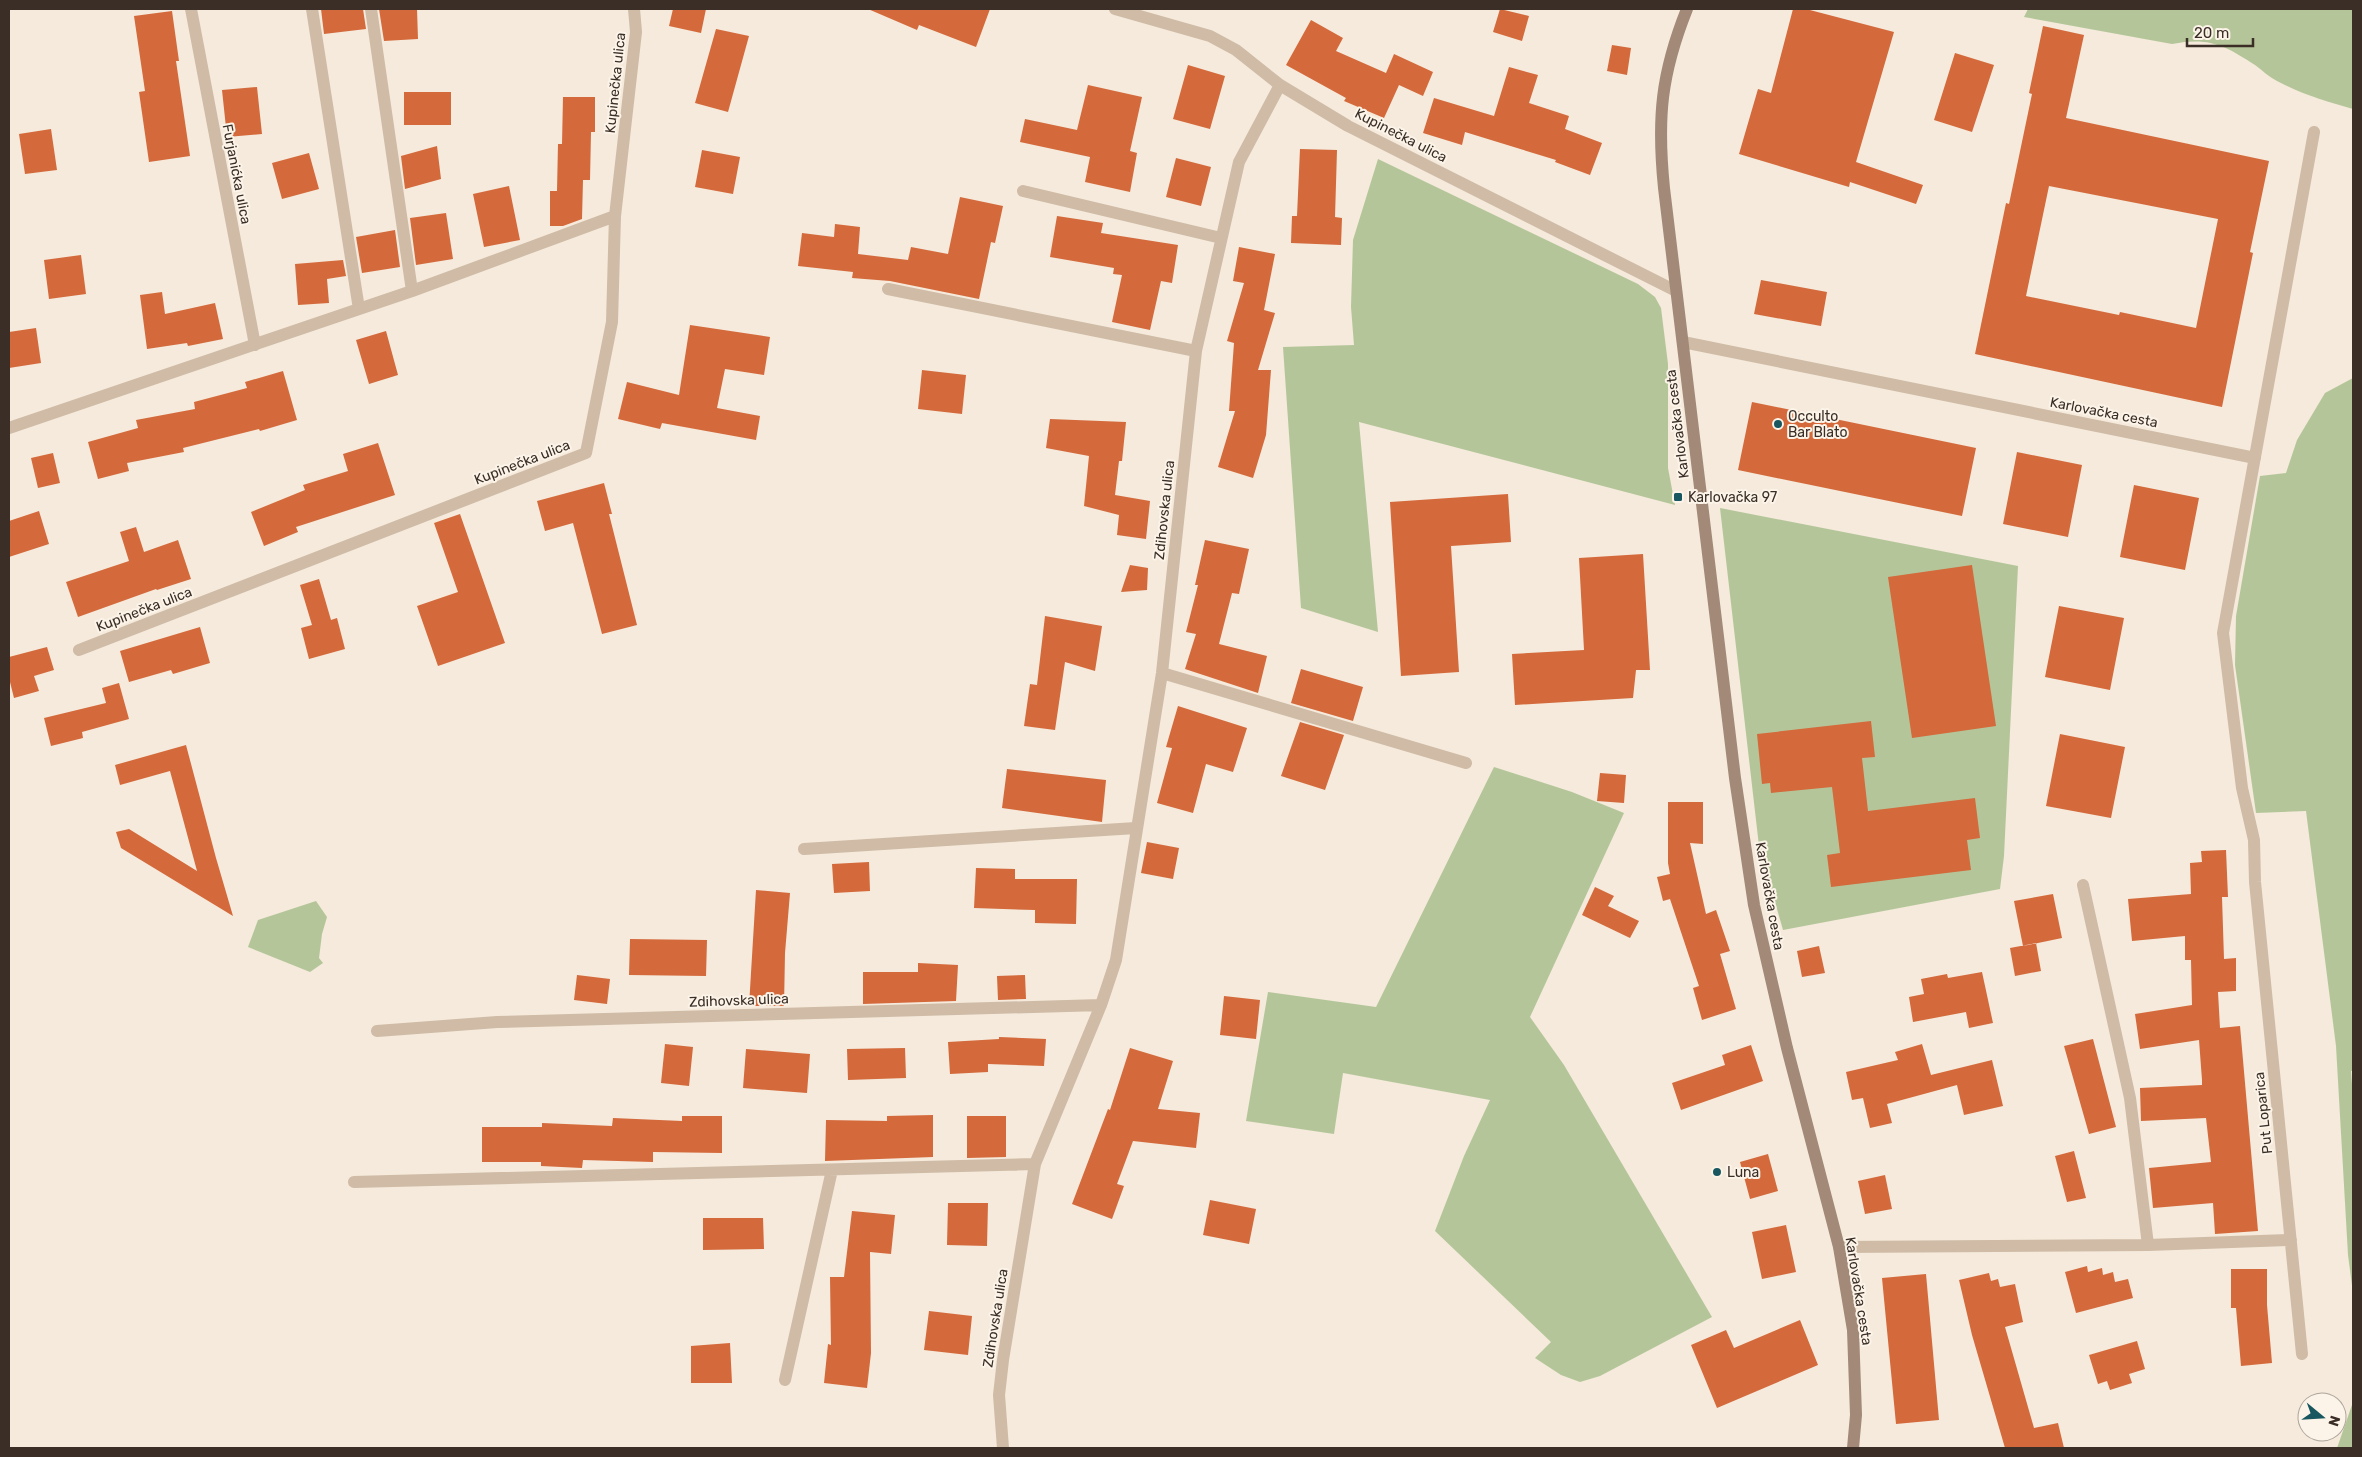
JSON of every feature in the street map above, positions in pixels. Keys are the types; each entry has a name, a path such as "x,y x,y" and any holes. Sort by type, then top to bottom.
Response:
{"street":[{"name":"Furjanićka ulica","path":"191,9 254,345"},
{"path":"312,9 359,309"},
{"path":"371,9 412,291"},
{"name":"Kupinečka ulica","path":"79,650 586,453 612,322 614,216 636,32 634,9"},
{"name":"Kupinečka ulica","path":"1115,9 1210,36 1236,50 1280,84 1348,126 1676,291"},
{"name":"Karlovačka cesta","path":"1687,9 1665,77 1660,144 1676,291 1735,778 1754,905 1787,1048 1839,1247 1853,1330 1856,1415 1853,1448"},
{"name":"Zdihovska ulica","path":"1003,1448 999,1396 1003,1360 1035,1164 1101,1006 1116,960 1162,673 1196,351 1239,162 1280,84"},
{"path":"2255,458 2314,132"},
{"path":"1024,191 1221,238"},
{"path":"9,428 412,291 614,216"},
{"path":"888,289 1196,351"},
{"name":"Karlovačka cesta","path":"1682,342 2255,458"},
{"name":"Put Loparica","path":"2255,458 2223,633 2242,788 2254,840 2255,882 2302,1354"},
{"path":"1162,673 1466,763"},
{"path":"804,849 1136,828"},
{"path":"2084,885 2130,1098 2148,1245"},
{"name":"Zdihovska ulica","path":"377,1031 497,1022 1101,1006"},
{"path":"354,1182 1035,1164"},
{"path":"785,1380 832,1170"},
{"path":"1839,1247 2148,1245 2291,1240"}],"green space":[{"path":"2028,9 2353,9 2353,109 2286,86 2271,78 2234,52 2216,44 2185,42 2172,44 2024,17"},
{"path":"1378,159 1638,284 1655,297 1661,308 1668,364 1668,468 1675,505 1359,422 1378,632 1301,608 1283,347 1354,345 1351,307 1353,240"},
{"path":"2353,378 2353,1071 2351,1071 2353,1097 2353,1293 2348,1255 2336,1046 2306,811 2256,813 2235,665 2236,616 2260,476 2286,473 2297,440 2325,393"},
{"path":"1720,508 2018,566 2004,856 2000,889 1783,930 1759,846"},
{"path":"1494,767 1572,792 1624,813 1530,1017 1564,1065 1712,1317 1600,1376 1580,1382 1561,1375 1535,1358 1551,1342 1435,1231 1464,1156 1490,1100 1343,1073 1334,1134 1246,1121 1268,992 1376,1007"},
{"path":"316,901 327,917 322,934 319,958 323,963 310,972 248,947 258,920"},
{"path":"2353,1402 2353,1448 2337,1448 2339,1442 2347,1442 2347,1419"}],"building":[{"path":"321,9 363,9 366,29 324,34"},
{"path":"379,9 417,9 418,39 384,41"},
{"path":"673,9 706,9 701,33 669,26"},
{"path":"868,9 990,9 976,47 919,25 917,30"},
{"path":"1500,9 1529,16 1522,41 1493,32"},
{"path":"1793,9 1806,9 1894,32 1856,162 1923,185 1916,204 1850,182 1849,187 1739,154 1758,89 1771,93"},
{"path":"172,11 179,61 176,61 190,156 149,162 139,92 145,91 134,16"},
{"path":"1311,20 1343,38 1336,51 1386,73 1394,54 1433,72 1423,96 1399,85 1384,118 1344,101 1346,98 1286,65"},
{"path":"2043,26 2084,35 2066,118 2269,161 2250,252 2253,253 2222,407 1975,354 2006,203 2009,204 2032,94 2029,93","holes":["2049,186 2218,219 2196,328 2120,312 2119,315 2026,296"]},
{"path":"716,29 749,36 728,112 695,103"},
{"path":"1612,45 1631,48 1627,75 1607,71"},
{"path":"1955,53 1994,65 1972,132 1934,120"},
{"path":"1188,65 1225,76 1210,129 1173,119"},
{"path":"1509,67 1538,75 1529,103 1569,116 1565,129 1602,143 1590,175 1555,162 1556,160 1465,132 1462,145 1423,133 1434,98 1494,116"},
{"path":"1088,85 1142,97 1130,151 1137,153 1130,192 1085,182 1090,157 1020,142 1025,119 1077,130"},
{"path":"257,87 262,134 227,137 222,90"},
{"path":"404,92 451,92 451,125 404,125"},
{"path":"563,97 595,97 595,132 591,132 590,180 583,180 582,219 563,226 550,226 550,191 557,191 558,144 562,144"},
{"path":"51,129 57,170 25,174 19,134"},
{"path":"437,146 441,179 405,189 401,156"},
{"path":"1300,149 1337,150 1335,217 1342,218 1341,245 1291,243 1292,216 1297,216"},
{"path":"702,150 740,157 733,194 695,187"},
{"path":"309,153 319,189 282,199 272,163"},
{"path":"1176,158 1211,167 1201,206 1166,197"},
{"path":"509,186 520,240 484,247 473,194"},
{"path":"960,197 1003,206 995,243 991,242 979,299 890,281 852,278 853,272 798,266 802,233 834,237 835,224 860,227 858,254 908,260 911,247 948,254"},
{"path":"446,213 453,259 416,265 410,218"},
{"path":"1057,216 1103,223 1101,233 1178,245 1172,283 1161,281 1150,330 1112,322 1122,275 1113,274 1114,268 1050,257"},
{"path":"395,230 400,267 362,273 356,237"},
{"path":"1239,247 1275,254 1264,310 1275,313 1258,370 1271,370 1266,435 1253,478 1218,467 1235,411 1229,411 1234,343 1227,341 1244,283 1233,281"},
{"path":"81,255 86,294 49,299 44,260"},
{"path":"343,260 346,276 327,279 329,303 298,305 295,264"},
{"path":"1761,280 1827,292 1821,326 1754,314"},
{"path":"162,292 165,314 215,303 223,339 188,346 187,343 147,349 140,295"},
{"path":"690,325 770,337 764,375 725,369 717,408 760,416 756,440 662,423 660,429 618,419 627,382 679,395"},
{"path":"36,328 41,363 9,368 9,332"},
{"path":"386,331 398,375 369,384 356,340"},
{"path":"922,370 966,375 962,414 918,409"},
{"path":"283,371 297,420 260,431 259,429 183,448 184,452 127,463 129,471 98,479 88,442 138,428 136,420 195,409 194,402 247,388 245,382"},
{"path":"1752,402 1976,448 1962,516 1738,470"},
{"path":"1050,419 1126,422 1122,461 1119,461 1115,495 1150,501 1146,539 1117,535 1119,515 1084,506 1089,456 1046,448"},
{"path":"378,443 395,495 296,527 298,532 264,546 251,512 305,490 303,485 348,471 343,454"},
{"path":"2017,452 2082,465 2068,537 2003,524"},
{"path":"53,453 60,483 38,488 31,458"},
{"path":"604,483 612,514 609,514 637,625 602,634 573,523 545,531 537,501"},
{"path":"2134,485 2199,498 2185,570 2120,557"},
{"path":"1508,494 1511,542 1451,546 1459,672 1401,676 1390,502"},
{"path":"39,511 49,544 9,557 9,521"},
{"path":"460,514 505,643 438,666 417,606 458,592 434,523"},
{"path":"136,527 144,552 178,540 191,579 156,589 78,617 66,582 129,561 120,532"},
{"path":"1205,540 1249,549 1239,594 1232,593 1219,644 1267,656 1258,693 1185,669 1196,634 1186,632 1198,585 1195,585"},
{"path":"1643,554 1650,670 1636,670 1633,698 1515,705 1512,654 1584,650 1579,558"},
{"path":"1130,565 1148,568 1147,590 1121,592"},
{"path":"1972,565 1996,726 1912,738 1888,577"},
{"path":"319,579 331,620 337,618 345,649 309,659 301,628 312,625 300,585"},
{"path":"2059,606 2124,618 2110,690 2045,677"},
{"path":"1045,616 1102,626 1095,671 1065,662 1055,730 1024,726 1030,684 1037,685"},
{"path":"200,627 210,663 173,674 171,670 129,682 120,651"},
{"path":"47,647 54,670 34,676 39,691 14,698 9,678 9,657"},
{"path":"1301,669 1363,687 1353,721 1291,703"},
{"path":"119,683 129,719 82,732 83,738 51,746 44,718 106,703 102,688"},
{"path":"1178,706 1247,728 1233,772 1206,764 1193,813 1157,803 1172,748 1166,747"},
{"path":"1871,721 1875,757 1862,758 1868,811 1975,798 1980,838 1967,840 1971,870 1831,887 1827,855 1840,853 1832,787 1771,793 1770,783 1762,784 1757,734"},
{"path":"1300,722 1344,735 1325,790 1281,776"},
{"path":"2060,734 2125,747 2111,818 2046,806"},
{"path":"186,745 233,916 121,848 116,832 129,829 197,871 170,771 120,785 115,765"},
{"path":"1007,769 1106,780 1102,822 1002,808"},
{"path":"1600,773 1626,775 1624,803 1597,801"},
{"path":"1668,802 1703,802 1703,844 1690,843 1706,914 1716,910 1730,951 1720,954 1736,1009 1702,1020 1693,988 1699,986 1670,899 1663,901 1657,877 1670,874 1668,863"},
{"path":"1147,842 1179,848 1173,879 1141,873"},
{"path":"2226,850 2228,897 2222,897 2224,959 2236,958 2236,991 2218,992 2220,1028 2240,1026 2258,1231 2215,1234 2213,1203 2153,1208 2149,1168 2211,1162 2206,1118 2141,1121 2140,1088 2202,1085 2202,1080 2199,1040 2140,1049 2135,1014 2192,1005 2191,960 2185,960 2185,936 2132,941 2128,899 2191,894 2190,863 2202,862 2201,851"},
{"path":"869,862 870,891 834,893 832,864"},
{"path":"976,868 1015,869 1015,879 1077,879 1076,924 1035,923 1035,910 974,908"},
{"path":"1595,887 1614,896 1608,906 1639,921 1630,938 1582,915"},
{"path":"756,890 790,893 785,953 784,1006 749,1006"},
{"path":"2053,894 2062,938 2023,946 2014,901"},
{"path":"630,939 707,940 706,976 629,975"},
{"path":"2036,943 2041,971 2015,976 2010,948"},
{"path":"1819,946 1825,973 1802,977 1797,951"},
{"path":"918,963 958,965 956,1001 863,1004 863,972 918,972"},
{"path":"1982,972 1993,1023 1969,1028 1966,1012 1913,1022 1909,997 1924,994 1921,979 1947,974 1948,978"},
{"path":"577,975 610,979 607,1004 574,1000"},
{"path":"1025,975 1026,999 998,1000 997,976"},
{"path":"1224,996 1260,1000 1256,1039 1220,1035"},
{"path":"999,1037 1046,1039 1044,1066 988,1064 988,1072 950,1074 948,1042 999,1039"},
{"path":"2093,1039 2116,1127 2089,1134 2064,1046"},
{"path":"665,1044 693,1047 689,1086 661,1083"},
{"path":"1922,1044 1931,1075 1992,1060 2003,1106 1964,1115 1957,1085 1887,1104 1892,1123 1870,1128 1863,1098 1852,1100 1846,1072 1898,1060 1895,1052"},
{"path":"1751,1045 1763,1081 1681,1110 1672,1083 1725,1065 1722,1055"},
{"path":"905,1048 906,1078 848,1080 847,1049"},
{"path":"1130,1048 1173,1061 1158,1109 1200,1113 1196,1148 1133,1141 1117,1184 1124,1186 1112,1219 1072,1204 1108,1109 1110,1110"},
{"path":"746,1049 810,1054 807,1093 743,1088"},
{"path":"933,1115 933,1157 825,1161 826,1120 887,1121 887,1116"},
{"path":"682,1116 722,1116 722,1153 653,1152 653,1162 583,1160 582,1168 541,1166 541,1162 482,1162 482,1127 542,1127 542,1123 612,1126 613,1118 682,1121"},
{"path":"967,1116 1006,1116 1006,1157 967,1158"},
{"path":"2074,1151 2086,1198 2067,1202 2055,1156"},
{"path":"1768,1154 1778,1191 1750,1199 1740,1162"},
{"path":"1885,1175 1892,1209 1865,1214 1858,1181"},
{"path":"1210,1200 1256,1209 1249,1244 1203,1235"},
{"path":"948,1203 988,1203 987,1246 947,1245"},
{"path":"852,1211 895,1215 891,1254 870,1252 871,1353 867,1388 824,1383 828,1344 831,1345 830,1277 844,1277"},
{"path":"703,1218 763,1218 764,1249 703,1250"},
{"path":"1786,1225 1796,1272 1762,1279 1752,1232"},
{"path":"2087,1266 2088,1272 2102,1268 2103,1275 2113,1272 2115,1282 2128,1279 2133,1298 2076,1313 2065,1272"},
{"path":"2231,1269 2267,1269 2267,1305 2272,1363 2241,1366 2236,1308 2231,1308"},
{"path":"1989,1273 1991,1281 1998,1279 2000,1287 2015,1284 2023,1322 2005,1327 2034,1428 2058,1423 2064,1448 2005,1448 1972,1335 1959,1280"},
{"path":"1926,1274 1939,1420 1896,1424 1882,1278"},
{"path":"929,1311 972,1316 968,1355 924,1350"},
{"path":"1800,1320 1818,1365 1717,1408 1691,1345 1726,1330 1734,1348"},
{"path":"2137,1341 2145,1369 2129,1374 2132,1383 2110,1390 2107,1381 2098,1384 2089,1355"},
{"path":"730,1343 732,1383 691,1383 691,1346"}],"place":[{"name":"Occulto Bar Blato","path":"1778,424"},
{"name":"Karlovačka 97","path":"1678,497"},
{"name":"Luna","path":"1717,1172"}]}
